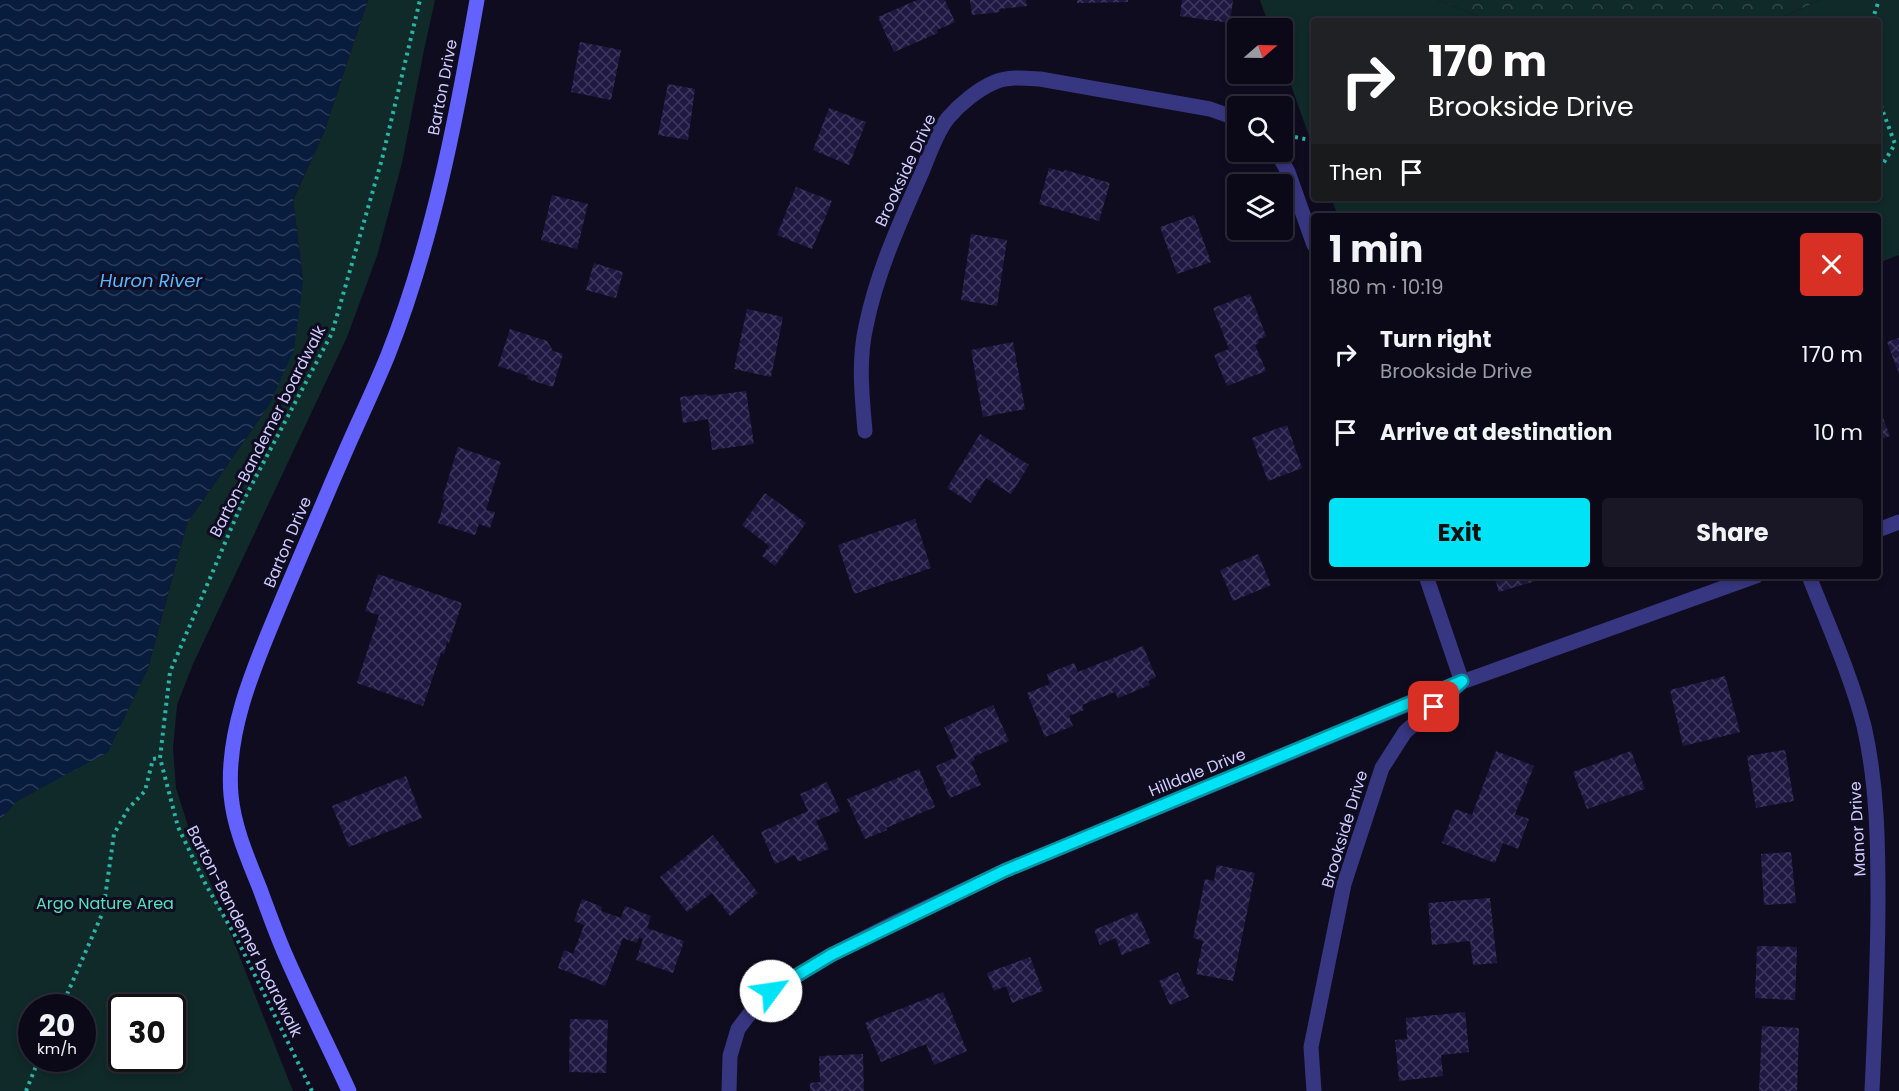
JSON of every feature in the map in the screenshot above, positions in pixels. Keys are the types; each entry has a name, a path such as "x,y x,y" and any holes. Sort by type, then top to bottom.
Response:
{"main road":[{"name":"Barton Drive","path":"350,1091 285,954 245,851 236,823 231,796 234,736 242,705 261,654 388,354 416,271 436,209 477,0"}],"street":[{"name":"Brookside Drive","path":"865,431 860,379 865,327 884,258 935,141 947,120 961,106 995,82 1013,78 1040,79 1210,109 1227,115"},
{"path":"1282,162 1311,237"},
{"path":"1881,529 1899,522"},
{"path":"1427,579 1462,681"},
{"name":"Hilldale Drive","path":"729,1091 730,1056 738,1029 771,991 831,955 1004,871 1462,681 1748,579"},
{"name":"Manor Drive","path":"1810,579 1856,697 1868,744 1876,805 1878,992 1872,1091"},
{"name":"Brookside Drive","path":"1314,1091 1311,1047 1344,884 1382,768 1405,732 1462,681"}],"path":[{"name":"Barton-Bandemer boardwalk","path":"312,1091 237,939 206,885 178,827 160,758 170,672 242,503 332,333 382,159 420,0"},
{"path":"1873,18 1879,0"},
{"path":"1881,107 1894,144 1881,167"},
{"path":"1293,136 1311,140"},
{"path":"67,994 103,912 114,834 128,808 145,791 153,759 160,758"},
{"path":"26,1091 34,1072"}],"green space":[{"name":"Argo Nature Area","path":"368,0 435,0 402,163 377,256 347,337 193,664 177,705 173,749 176,788 189,829 293,1091 0,1091 0,820 17,801 108,751 148,668 187,523 269,405 303,281 293,200 324,132"},
{"path":"1260,0 1438,0 1483,18 1311,18 1311,142 1290,84 1293,84 1293,18 1266,18"},
{"path":"1438,0 1820,0 1781,18 1483,18"},
{"path":"1820,0 1899,0 1899,255 1881,262 1881,213 1337,213 1332,201 1881,201 1881,18 1781,18"}],"water":[{"name":"Huron River","path":"0,0 368,0 324,132 293,199 303,281 294,350 269,405 187,523 148,668 108,752 17,801 0,820"}],"building":[{"path":"917,0 945,0 955,22 937,30 938,33 894,52 878,17"},
{"path":"970,0 1026,0 1027,6 972,15"},
{"path":"1077,0 1128,0 1128,2 1077,3"},
{"path":"1182,0 1233,0 1231,18 1227,18 1227,23 1180,16"},
{"path":"580,42 621,50 611,100 571,92"},
{"path":"668,84 695,89 688,140 658,135"},
{"path":"829,108 866,122 849,165 813,150"},
{"path":"1049,168 1064,172 1065,170 1110,183 1099,221 1039,204"},
{"path":"796,187 832,201 812,249 777,235"},
{"path":"552,195 588,204 577,249 541,240"},
{"path":"1194,215 1211,262 1177,274 1160,227"},
{"path":"971,234 1007,240 997,306 961,300"},
{"path":"594,263 623,272 616,298 586,290"},
{"path":"1250,294 1266,336 1258,340 1259,343 1255,345 1266,371 1227,386 1214,355 1229,349 1213,308"},
{"path":"747,309 783,317 771,377 734,369"},
{"path":"510,329 547,341 553,351 563,354 553,387 527,379 528,376 498,366"},
{"path":"1899,338 1899,374 1887,342"},
{"path":"1013,342 1025,409 983,417 971,350"},
{"path":"746,391 754,444 712,450 708,419 683,423 680,397"},
{"path":"1881,413 1890,436 1881,439"},
{"path":"1287,425 1302,468 1268,481 1252,438"},
{"path":"980,434 1029,465 1011,494 986,478 971,503 947,488"},
{"path":"458,447 501,462 486,510 495,512 490,528 479,524 475,535 438,523 445,500 442,499"},
{"path":"765,493 806,523 775,566 762,556 769,546 742,525"},
{"path":"915,519 931,568 854,594 838,545"},
{"path":"1258,554 1271,585 1233,601 1220,570"},
{"path":"378,574 462,603 449,643 447,642 444,654 441,653 423,706 357,683 379,615 365,611"},
{"path":"1495,579 1542,579 1499,592"},
{"path":"1143,646 1156,677 1148,681 1150,685 1118,698 1115,692 1082,705 1084,710 1069,716 1073,726 1045,737 1027,693 1050,684 1047,674 1074,663 1078,672"},
{"path":"1725,676 1740,732 1683,746 1670,690"},
{"path":"993,705 1009,741 973,757 975,760 971,762 981,785 950,798 936,766 957,757 944,727"},
{"path":"1785,750 1794,801 1756,808 1747,756"},
{"path":"1496,751 1534,766 1515,814 1529,819 1518,849 1503,843 1495,863 1442,843 1455,809 1472,815"},
{"path":"1631,751 1645,789 1587,809 1573,772"},
{"path":"919,769 935,807 865,839 847,799"},
{"path":"406,776 422,818 349,847 332,806"},
{"path":"827,782 840,811 816,821 829,849 798,862 795,855 775,864 761,832 808,811 800,794"},
{"path":"713,835 758,893 730,916 712,893 687,912 660,877"},
{"path":"1791,852 1796,903 1764,905 1761,854"},
{"path":"1217,865 1255,873 1233,981 1196,974 1203,941 1193,938 1205,879 1214,881"},
{"path":"1490,898 1497,963 1473,965 1470,941 1432,945 1428,903"},
{"path":"582,899 602,907 601,911 621,918 625,906 651,916 647,928 684,941 673,973 636,960 643,939 639,937 637,943 623,938 605,986 558,968 564,950 573,954 584,925 574,921"},
{"path":"1137,912 1151,943 1122,955 1115,938 1100,945 1094,930"},
{"path":"1757,946 1797,947 1795,1000 1755,998"},
{"path":"1030,957 1043,991 1012,1003 1006,986 994,991 987,973"},
{"path":"1178,972 1189,997 1170,1005 1159,981"},
{"path":"943,992 967,1051 934,1065 926,1044 881,1062 865,1023"},
{"path":"1465,1012 1469,1052 1441,1055 1443,1076 1399,1081 1395,1040 1407,1039 1406,1018"},
{"path":"570,1019 608,1020 606,1073 569,1072"},
{"path":"1762,1026 1799,1028 1797,1091 1759,1091"},
{"path":"863,1054 864,1091 810,1091 810,1083 820,1082 819,1056"}],"route":[{"path":"771,991 831,955 1004,871 1462,681 1434,707"}]}
